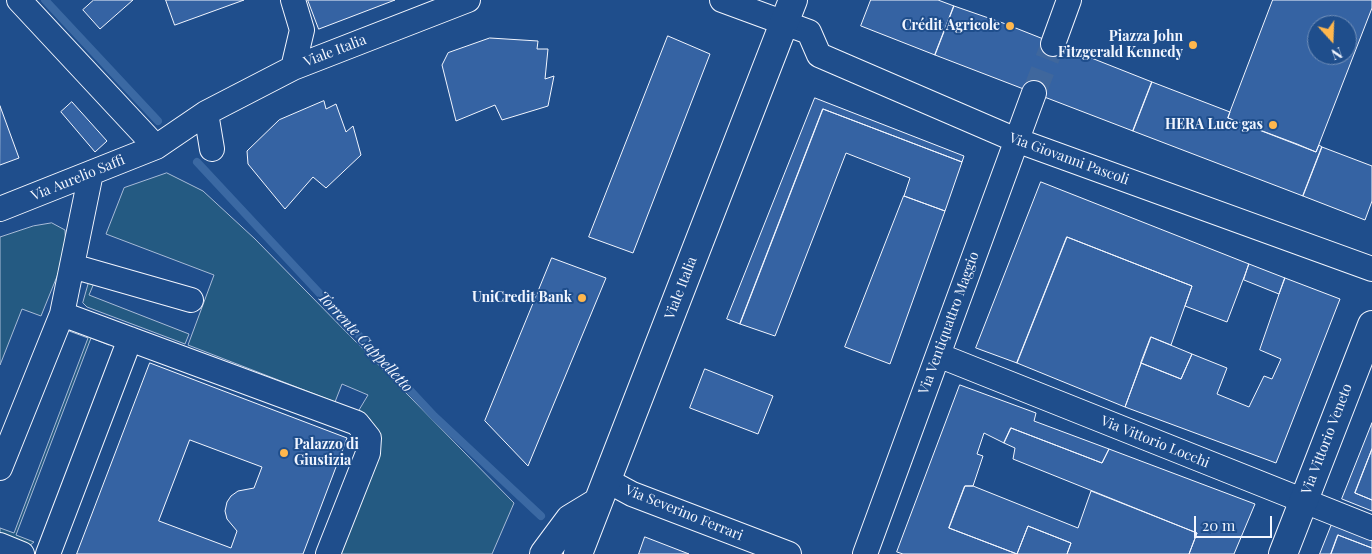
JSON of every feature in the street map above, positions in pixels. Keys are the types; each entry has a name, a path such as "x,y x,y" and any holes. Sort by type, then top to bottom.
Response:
{"main road":[{"name":"Viale Italia","path":"578,554 789,12"},
{"name":"Via Vittorio Veneto","path":"1283,554 1372,325"},
{"path":"544,554 570,518 603,491"}],"street":[{"path":"19,0 156,147"},
{"path":"293,0 302,30 293,68"},
{"name":"Viale Italia","path":"156,147 206,113 293,68 468,0"},
{"path":"722,0 789,12"},
{"path":"1053,44 1069,0"},
{"name":"Via Giovanni Pascoli","path":"789,12 809,32 819,55 1016,140 1372,268"},
{"name":"Via Ventiquattro Maggio","path":"865,554 1034,93"},
{"path":"206,113 212,149"},
{"name":"Via Aurelio Saffi","path":"0,209 156,147"},
{"path":"0,468 62,314 91,174"},
{"path":"72,266 191,300"},
{"path":"62,314 357,423 369,438 368,453 328,554"},
{"path":"48,554 130,339"},
{"name":"Via Vittorio Locchi","path":"938,355 1372,528"},
{"name":"Via Severino Ferrari","path":"603,491 632,494 789,554"},
{"path":"0,545 22,554"}],"shaded area":[{"path":"167,173 203,191 255,239 514,503 492,554 337,554 376,456 380,436 369,418 359,410 368,395 342,384 335,402 188,345 214,275 106,234 124,188"},
{"path":"52,223 65,230 66,254 41,316 22,309 0,365 0,237 33,226"},
{"path":"91,275 97,276 89,295 189,334 185,344 87,307 83,303"},
{"path":"70,327 112,343 109,345 91,338 16,535 34,542 29,546 0,533 0,528 14,533 88,338 69,331"}],"building":[{"path":"94,0 133,0 100,29 83,10"},
{"path":"166,0 244,0 175,25"},
{"path":"308,0 395,0 319,29"},
{"path":"871,0 938,0 954,6 935,55 861,26"},
{"path":"1273,0 1372,0 1372,8 1357,47 1357,15 1307,15 1307,65 1350,65 1316,152 1228,118"},
{"path":"954,6 1003,23 1152,82 1133,131 935,55"},
{"path":"668,36 710,54 633,253 589,237"},
{"path":"490,38 538,41 537,49 548,49 545,79 554,76 548,106 502,120 495,105 456,121 442,65 448,53"},
{"path":"1152,82 1230,112 1228,118 1316,152 1319,145 1322,147 1303,196 1133,131"},
{"path":"815,98 964,156 962,162 823,109 740,324 727,319"},
{"path":"324,101 326,109 336,104 346,132 353,126 361,155 326,188 313,177 285,209 248,164 247,151 279,120"},
{"path":"72,102 107,141 95,152 61,112"},
{"path":"0,106 19,158 0,165"},
{"path":"823,109 962,162 945,211 904,196 910,178 846,153 775,336 740,324"},
{"path":"1322,147 1372,166 1372,201 1365,220 1303,196"},
{"path":"1041,182 1249,264 1227,322 1185,306 1192,286 1067,237 1017,363 976,348"},
{"path":"904,196 945,211 890,364 845,347"},
{"path":"1067,237 1192,286 1171,345 1151,337 1125,407 1017,363"},
{"path":"552,258 606,278 528,466 485,421"},
{"path":"1249,264 1285,278 1279,294 1244,280"},
{"path":"1285,278 1340,299 1276,463 1125,407 1141,363 1181,379 1192,354 1227,368 1217,394 1249,407 1264,376 1272,379 1281,359 1260,350"},
{"path":"1151,337 1192,354 1181,379 1141,363"},
{"name":"Palazzo di Giustizia","path":"150,363 347,438 303,554 77,554","holes":["190,440 262,467 254,488 238,491 227,502 225,511 227,519 237,531 231,548 159,521"]},
{"path":"705,369 773,396 758,434 690,408"},
{"path":"960,385 1036,413 1034,421 1109,449 1102,463 1011,428 1004,443 984,433 977,454 983,456 973,486 965,486 949,528 1017,554 903,554 897,552"},
{"path":"1372,423 1372,449 1355,493 1372,500 1372,511 1342,499"},
{"path":"1011,428 1102,463 1109,449 1255,504 1234,554 1189,554 1197,533 1013,459 1015,448 1004,443"},
{"path":"1372,449 1372,500 1355,493"},
{"path":"965,486 973,486 1078,528 1091,491 1197,533 1189,554 1067,554 1071,543 1028,526 1017,554 949,528"},
{"path":"1332,524 1372,539 1372,548 1338,535 1331,554 1320,554"},
{"path":"1028,526 1071,543 1067,554 1017,554"},
{"path":"1338,535 1372,548 1372,554 1331,554"},
{"path":"645,537 689,554 639,554"}],"waterway":[{"name":"Torrente Cappelletto","path":"45,0 158,121"},
{"name":"Torrente Cappelletto","path":"197,162 434,416 541,516"}],"tunnel":[{"path":"1034,93 1053,44"}],"place":[{"name":"Crédit Agricole","path":"1010,26"},
{"name":"Piazza John Fitzgerald Kennedy","path":"1193,45"},
{"name":"HERA Luce gas","path":"1273,125"},
{"name":"UniCredit Bank","path":"582,298"},
{"name":"Palazzo di Giustizia","path":"284,453"}]}
